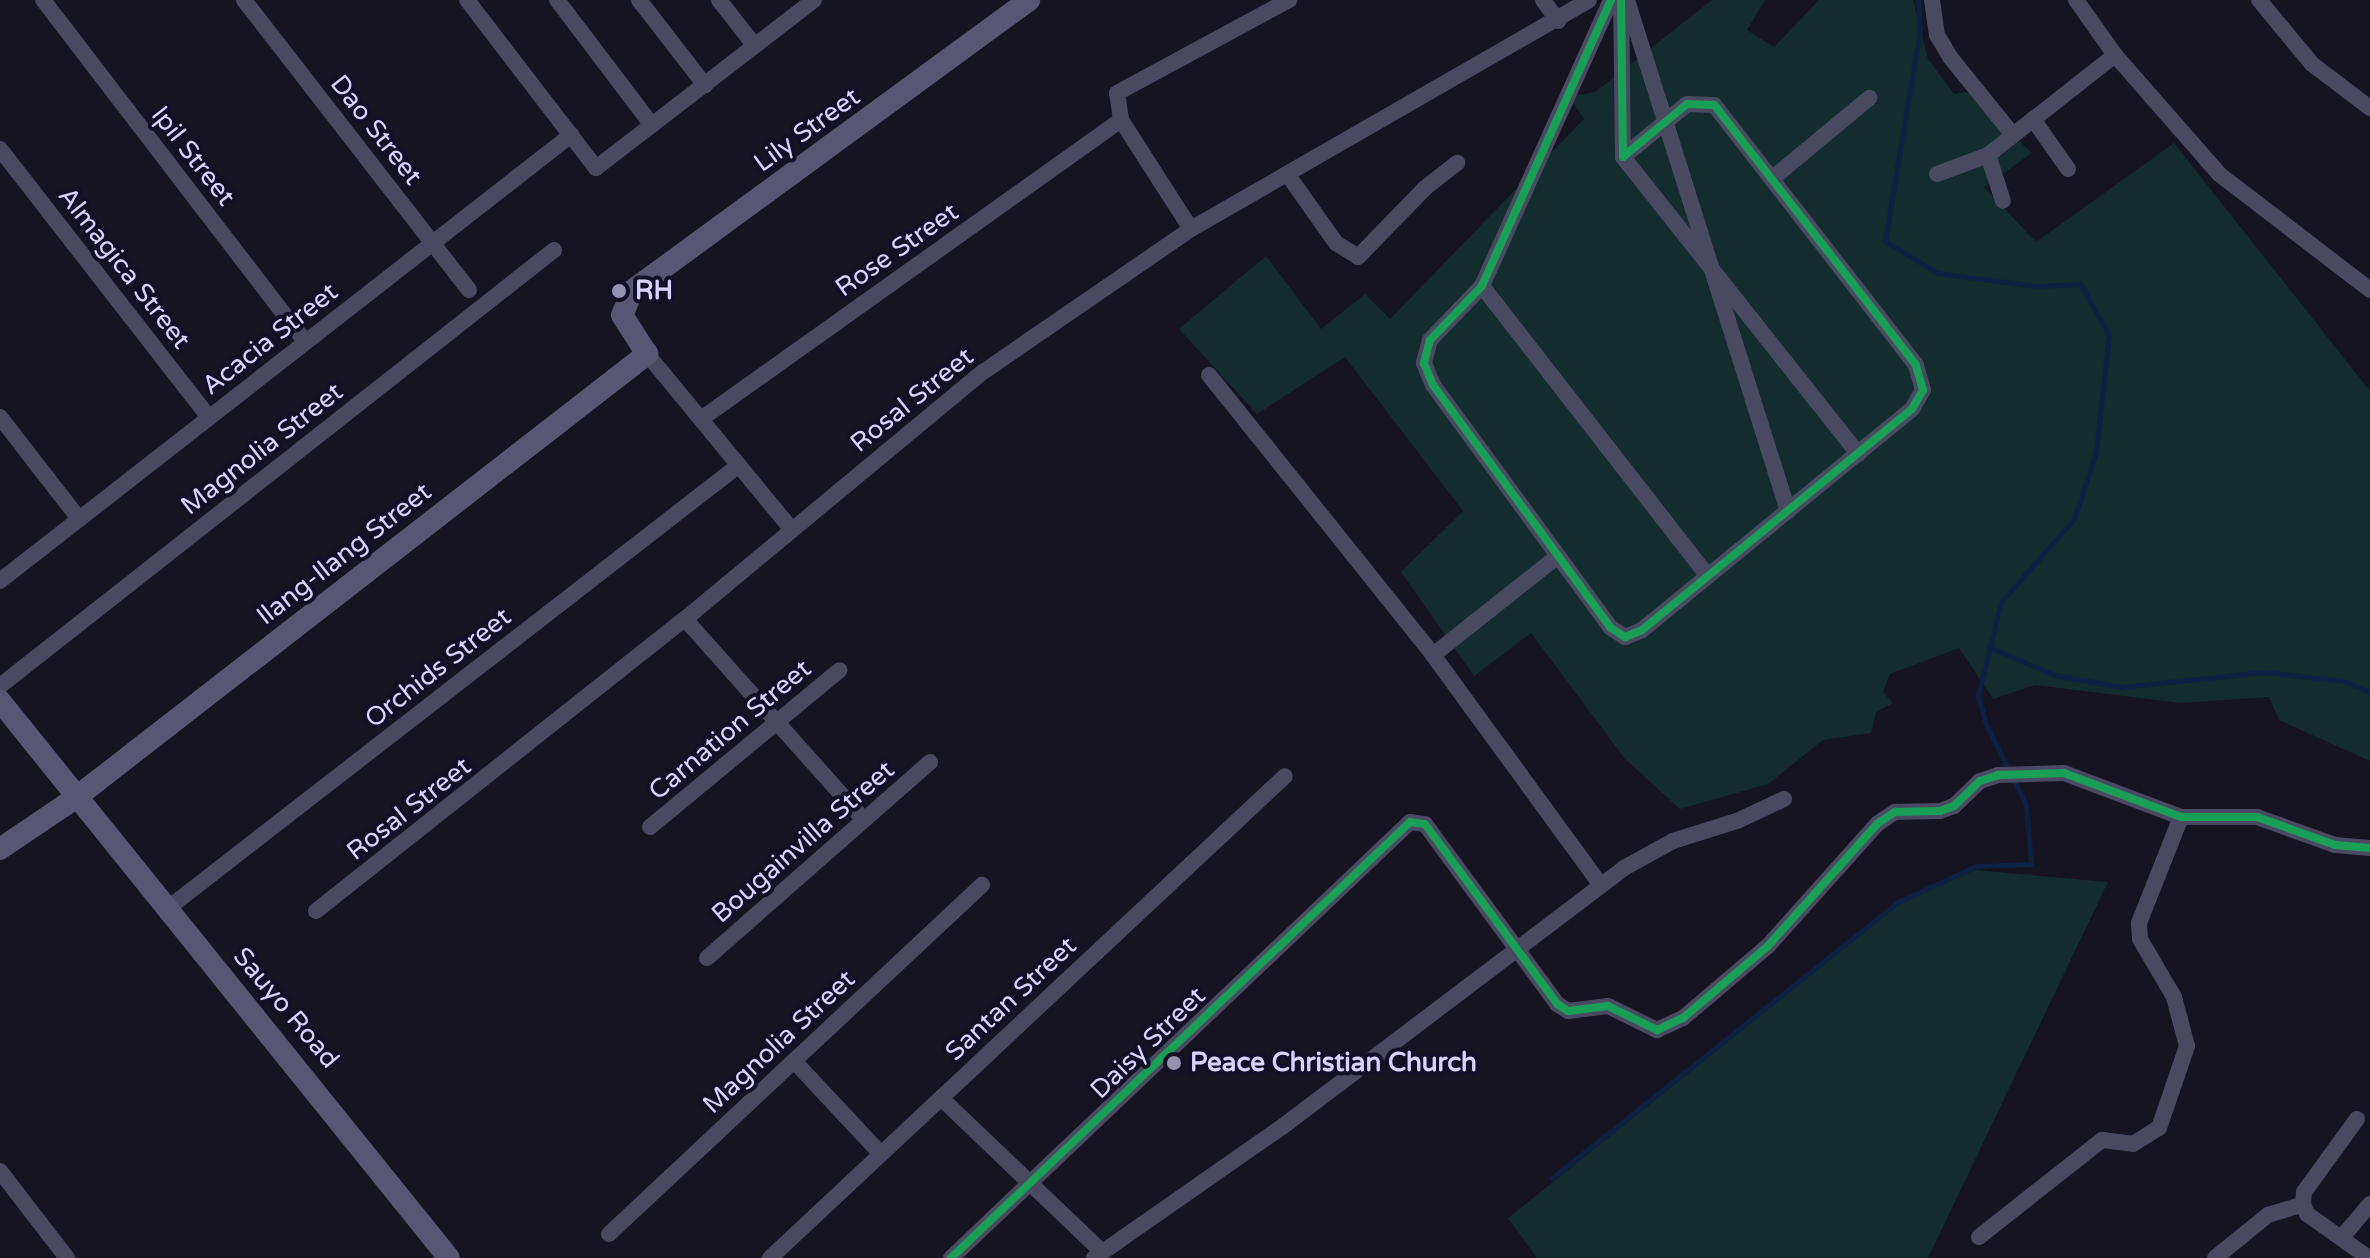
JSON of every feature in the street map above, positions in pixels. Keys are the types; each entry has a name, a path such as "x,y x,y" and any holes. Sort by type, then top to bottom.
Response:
{"street":[{"name":"Ipil Street","path":"43,0 305,341"},
{"name":"Dao Street","path":"244,0 469,290"},
{"path":"467,0 596,168 755,46 807,2"},
{"path":"557,0 652,125"},
{"path":"639,0 705,85"},
{"path":"719,0 755,46"},
{"name":"Lily Street","path":"647,354 628,329 622,308 639,285 1029,0"},
{"path":"1191,229 1121,120 1117,93 1289,0"},
{"path":"1543,0 1558,21"},
{"name":"Rosal Street","path":"316,911 685,619 937,406 1191,229 1558,21 1589,0"},
{"path":"1611,0 1482,286 1430,340 1427,373 1611,628 1625,637 1642,630 1858,454 1912,409 1923,390 1922,378 1726,115 1700,102 1674,112 1623,157"},
{"path":"1621,0 1623,157 1858,454"},
{"path":"1627,0 1788,511"},
{"path":"1932,0 1937,35 1950,57 2013,135"},
{"path":"2076,0 2119,60 2219,174 2370,290"},
{"path":"2259,0 2312,64 2370,108"},
{"path":"1937,174 1988,155 2033,119 2119,60"},
{"path":"1774,177 1869,98"},
{"path":"2033,119 2068,169"},
{"name":"Rose Street","path":"701,419 1121,120"},
{"name":"Acacia Street","path":"0,581 571,135"},
{"name":"Almagica Street","path":"0,149 209,417"},
{"path":"1988,155 2003,201"},
{"path":"1288,175 1336,243 1358,257 1425,188 1457,163"},
{"name":"Magnolia Street","path":"0,686 554,250"},
{"path":"1482,286 1708,576"},
{"path":"647,354 792,530"},
{"name":"Ilang-Ilang Street","path":"0,849 74,799 647,354"},
{"path":"1209,375 1433,655 1600,884"},
{"path":"0,417 79,519"},
{"name":"Orchids Street","path":"167,909 739,465"},
{"path":"1433,655 1558,556"},
{"path":"685,619 864,820"},
{"name":"Carnation Street","path":"650,827 779,725 840,670"},
{"name":"Sauyo Road","path":"0,701 74,799 167,909 449,1258"},
{"name":"Bougainvilla Street","path":"707,958 930,762"},
{"name":"Daisy Street","path":"951,1258 1410,822 1425,824 1517,952 1568,1011 1608,1006 1645,1028 1671,1026 1768,946 1877,824 1895,812 1954,806 1980,781 1998,775 2031,772 2064,773 2102,784 2181,817"},
{"name":"Santan Street","path":"770,1258 1285,776"},
{"path":"941,1098 1098,1255 1517,952 1600,884 1673,841 1784,799"},
{"path":"1979,1237 2102,1140 2133,1144 2159,1128 2187,1046 2174,997 2140,939 2139,923 2181,817 2257,817 2335,845 2370,848"},
{"name":"Magnolia Street","path":"609,1234 982,885"},
{"path":"794,1061 881,1154"},
{"path":"2357,1119 2304,1192 2303,1204 2307,1214 2343,1236 2369,1258"},
{"path":"0,1171 67,1258"},
{"path":"2215,1258 2268,1215 2303,1204"},
{"path":"2343,1236 2370,1204"}],"green space":[{"path":"1712,0 1765,0 1747,30 1774,47 1819,0 1913,0 1928,59 1954,94 1967,92 2032,153 1984,187 2036,242 2174,143 2370,391 2370,761 2279,720 2269,697 2181,703 2035,685 1993,699 1959,648 1890,674 1883,692 1893,703 1876,712 1871,733 1823,740 1768,784 1680,809 1625,759 1531,633 1474,676 1401,572 1463,511 1345,357 1257,414 1179,329 1266,256 1321,329 1365,294 1390,319 1584,119 1569,97 1595,92"},
{"path":"1975,870 2108,882 1928,1258 1537,1258 1508,1218 1899,904"}],"waterway":[{"path":"1552,1178 1898,902 1976,866 2031,864 2026,805 1986,724 1978,696 2001,602 2074,519 2096,452 2109,335 2080,284 2036,286 1937,273 1885,241 1920,29 1918,0"},
{"path":"1989,647 2054,675 2121,687 2263,672 2344,681 2370,692"}],"cycle path":[{"path":"1611,0 1482,286 1430,340 1424,363 1433,385 1611,628 1625,637 1642,630 1912,409 1923,390 1916,365 1714,105 1687,104 1623,157 1621,0"},
{"path":"951,1258 1410,822 1425,824 1557,1004 1568,1011 1608,1006 1657,1030 1683,1018 1768,946 1877,824 1895,812 1940,811 1954,806 1980,781 1998,775 2064,773 2181,817 2257,817 2335,845 2370,848"}],"place":[{"name":"RH","path":"619,291"},
{"name":"Peace Christian Church","path":"1174,1063"}]}
